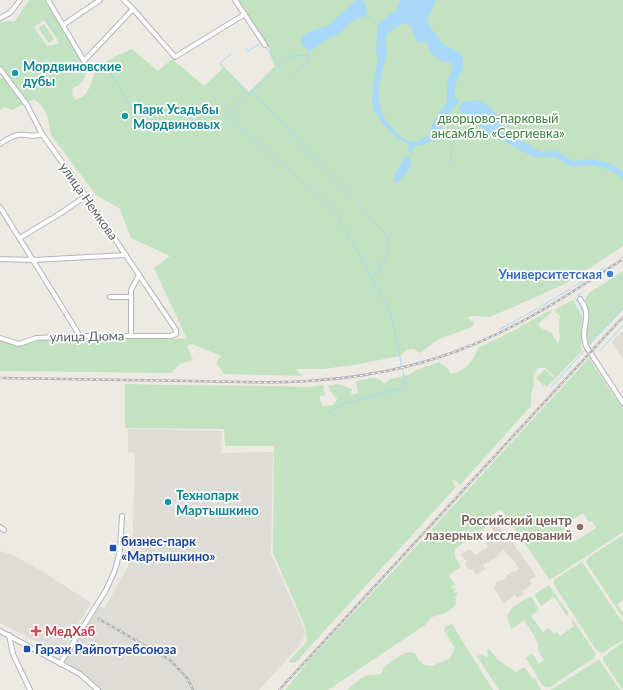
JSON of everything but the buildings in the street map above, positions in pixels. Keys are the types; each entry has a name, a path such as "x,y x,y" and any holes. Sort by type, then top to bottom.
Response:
{"street":[{"path":"2,16 10,13 20,0"},
{"path":"48,0 84,61 133,9"},
{"path":"63,24 100,0"},
{"path":"124,0 174,57 245,14"},
{"path":"236,0 265,45"},
{"name":"улица Немкова","path":"0,69 27,106 42,134 175,327 176,334"},
{"path":"0,144 7,138 19,135 36,136 42,134"},
{"path":"20,238 61,214 86,196"},
{"path":"0,207 80,336"},
{"path":"0,259 33,260 126,255"},
{"path":"131,335 131,290 139,275"},
{"path":"110,298 131,297"},
{"path":"580,299 587,311 584,332 586,346 623,403"},
{"name":"улица Дюма","path":"0,338 19,344 36,338 131,335 170,336 176,334"},
{"path":"60,664 106,590 115,570 120,550 122,516"},
{"path":"0,631 80,674 98,690"},
{"path":"9,635 13,654 30,690"}],"shaded area":[{"path":"623,330 623,359 612,342"},
{"path":"128,429 222,431 221,453 273,452 271,554 304,628 305,634 301,644 259,690 102,690 65,661 100,606 104,609 132,559 135,453 128,452"},
{"path":"496,521 507,537 513,537 513,543 536,576 529,580 532,584 523,591 524,594 517,598 515,595 504,603 493,587 496,585 495,583 507,578 506,576 519,569 513,560 504,550 499,553 500,555 483,565 485,569 476,575 472,569 469,570 465,564 467,562 461,554 470,549 475,555 488,547 486,543 491,539 493,543 499,539 490,525"},
{"path":"0,551 13,555 45,573 91,603 60,654 0,623"}],"green space":[{"name":"дворцово-парковый ансамбль «Сергиевка»","path":"29,0 46,0 87,68 83,81 73,88 72,94 75,100 81,98 85,94 96,71 103,64 132,49 158,71 172,59 204,86 224,67 249,92 275,66 267,43 266,44 238,0 623,0 623,246 568,282 536,297 490,317 472,316 467,318 474,322 472,327 437,340 420,353 413,349 406,350 400,356 354,365 323,369 295,369 302,376 224,374 216,362 221,356 192,344 187,346 193,360 180,364 171,373 0,371 0,341 18,341 97,334 187,339 154,268 170,256 131,238 120,209 96,195 51,135 48,118 43,107 34,99 12,110 5,107 0,110 0,79 5,75 0,66 0,22 15,21","holes":["44,20 59,42 47,46 34,27"]},
{"path":"44,24 54,39 49,43 38,28"},
{"path":"623,271 623,310 589,345 586,333 589,311 585,300 589,293"},
{"path":"573,300 582,316 581,352 547,387 536,378 545,369 553,377 554,376 545,368 538,368 533,375 534,384 531,394 531,406 460,485 454,479 452,481 456,487 295,663 288,662 307,641 304,624 273,553 274,446 225,446 224,429 125,428 125,384 309,387 323,385 325,395 320,396 322,406 333,405 337,398 333,395 328,386 338,384 352,389 351,395 358,393 356,381 375,378 382,381 384,384 390,379 409,375 416,370 439,362 448,369 450,374 460,371 468,365 478,348 513,331 550,310 552,312 538,324 541,328 552,333 558,344 560,338 560,317 554,310"},
{"path":"589,358 623,409 623,532 550,580 501,509 484,521 486,527 455,549 455,557 461,567 449,576 456,586 451,586 453,589 456,589 453,592 458,594 455,596 456,600 453,608 440,615 431,617 425,625 328,690 285,690 310,659 409,554","holes":["583,513 589,522 592,521 596,528 574,542 564,526"]},
{"path":"623,535 623,600 617,604 623,613 623,618 586,562 589,557"},
{"path":"582,562 623,623 623,640 602,653 597,651 554,585 554,580"},
{"path":"549,585 569,614 567,616 554,597 541,606 535,596 536,593"},
{"path":"530,597 539,610 531,616 543,632 549,628 554,634 557,632 560,636 574,626 571,622 573,620 596,654 594,658 550,687 545,687 542,685 526,658 532,653 539,664 544,660 538,650 538,644 535,637 524,620 512,629 509,623 508,618 511,609"},
{"path":"452,624 493,690 348,690 363,677 382,673 382,669 397,657 406,653 415,653 424,665 432,666 449,659 455,649 444,630 446,626"},
{"path":"623,642 623,690 603,660 603,657"},
{"path":"488,649 498,660 516,672 524,667 533,678 535,678 541,690 499,690 477,656 482,654 487,658"},
{"path":"598,660 620,690 551,690"}],"water":[{"path":"356,0 362,0 365,3 367,10 365,16 352,21 340,33 322,42 312,50 308,50 302,45 302,37 309,32 329,25"},
{"path":"400,0 436,0 427,22 443,44 461,53 463,61 462,70 454,89 454,94 459,101 458,103 451,111 435,139 430,142 414,146 412,153 408,151 409,145 398,139 380,120 373,108 372,100 378,58 376,51 378,24 396,10","holes":["403,23 411,26 414,36 418,42 427,43 431,54 440,60 452,63 447,84 447,102 435,119 428,136 421,140 413,141 403,139 393,129 383,114 379,99 380,82 387,53 385,39 389,32"]},
{"path":"479,100 491,108 492,111 500,117 504,130 541,152 556,154 545,157 534,157 485,132 477,123 465,116 458,109 462,102"},
{"path":"409,156 411,163 408,171 396,183 393,182 393,179 404,158"}],"waterway":[{"path":"366,15 378,24"},
{"path":"46,18 56,33"},
{"path":"246,49 248,51 259,44"},
{"path":"265,47 279,64"},
{"path":"231,54 220,64 248,95 288,58 293,56 309,55 309,50"},
{"path":"294,73 306,64 309,55"},
{"path":"108,69 150,136"},
{"path":"252,91 352,197"},
{"path":"248,95 228,113 241,128 331,207 337,215 390,311 392,318 406,387 345,403 328,413"},
{"path":"450,163 455,139 465,116"},
{"path":"549,154 556,154 572,164 593,162 611,167 623,175"},
{"path":"359,205 389,238 386,243 390,248 377,275"},
{"path":"573,287 605,267"},
{"path":"500,329 570,289"},
{"path":"578,295 582,292"},
{"path":"575,297 584,314"},
{"path":"588,346 623,308"},
{"path":"600,351 623,325"},
{"path":"551,387 586,349"}],"railway":[{"path":"0,378 292,382 346,378 384,372 421,363 457,351 501,332 543,310 623,259"},
{"path":"279,690 623,317"},
{"path":"99,619 170,660 188,679 193,690"}],"place":[{"name":"Мордвиновские дубы","path":"15,73"},
{"name":"Парк Усадьбы Мордвиновых","path":"125,116"},
{"name":"Университетская","path":"610,274"},
{"name":"Технопарк Мартышкино","path":"168,502"},
{"name":"Российский центр лазерных исследований","path":"580,527"},
{"name":"бизнес-парк «Мартышкино»","path":"113,548"},
{"name":"МедХаб","path":"36,631"},
{"name":"Гараж Райпотребсоюза","path":"27,649"}]}
